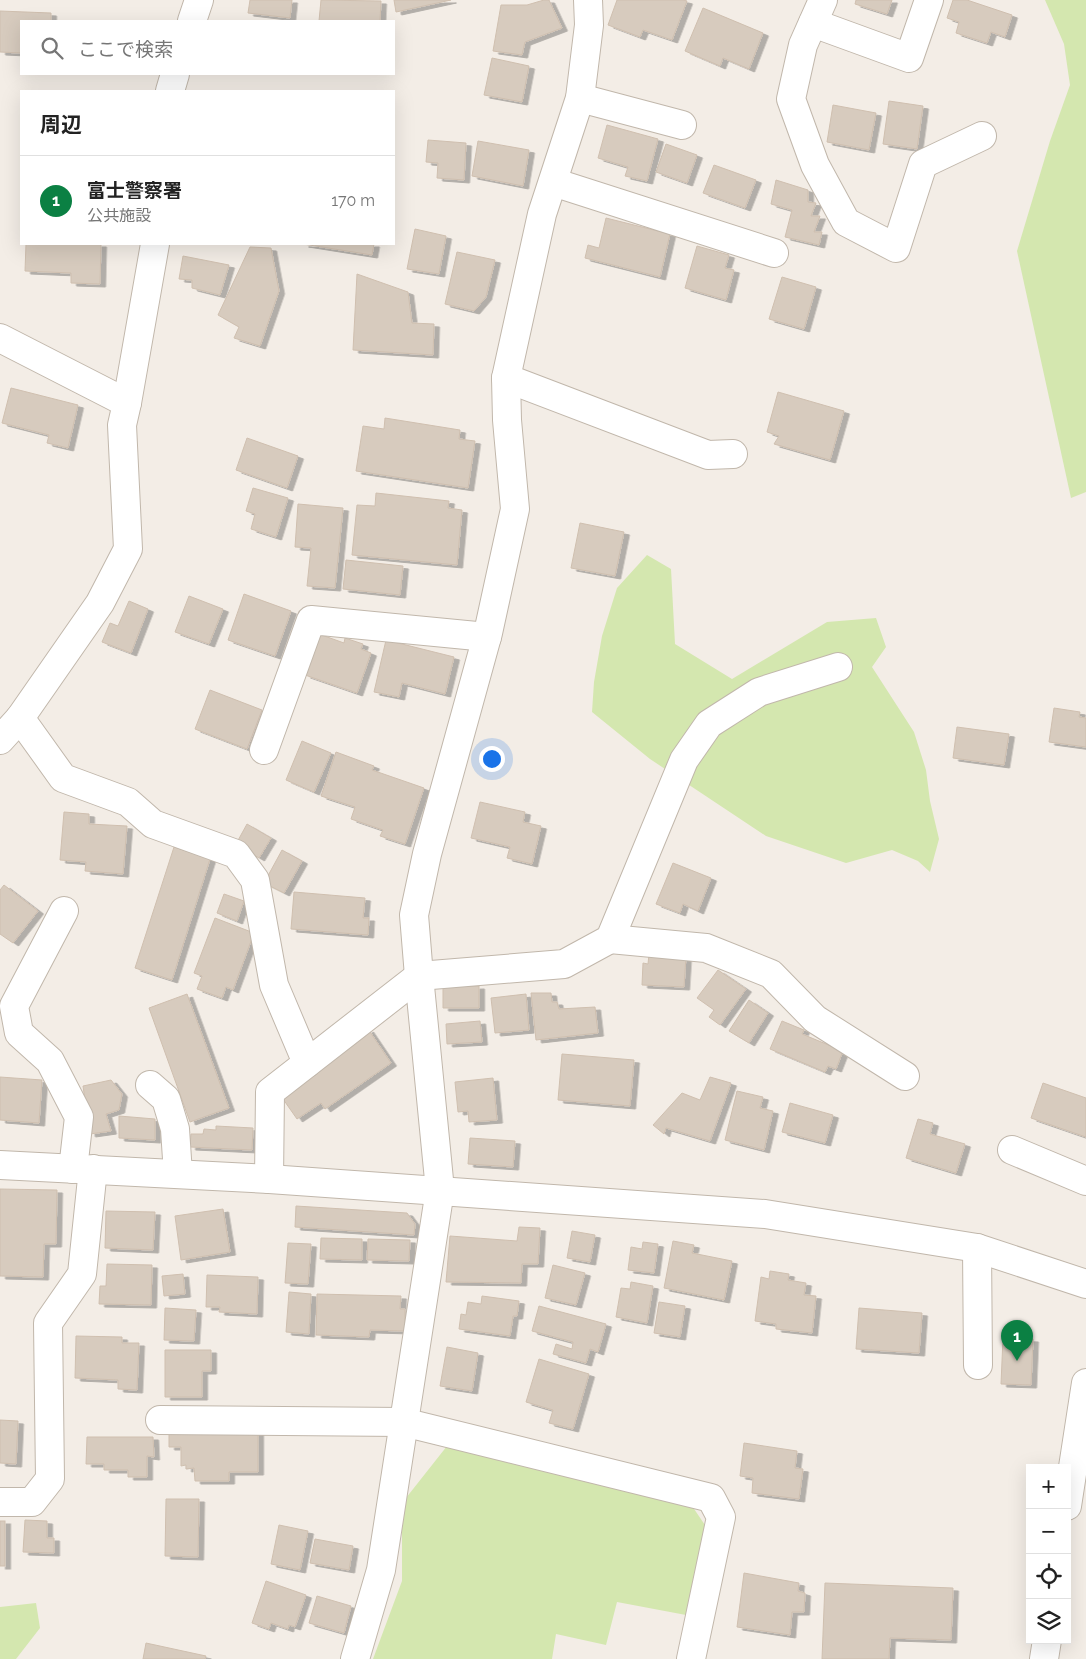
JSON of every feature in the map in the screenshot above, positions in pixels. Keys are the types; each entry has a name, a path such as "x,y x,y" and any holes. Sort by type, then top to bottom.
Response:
{"street":[{"path":"192,20 199,0"},
{"path":"355,1659 381,1570 440,1190 414,915 427,854 487,637 515,509 507,420 506,378 542,214 580,98 589,25 588,0"},
{"path":"928,0 909,58 818,12 804,44 791,99 816,166 846,222 896,248 923,164 982,136"},
{"path":"170,90 176,75"},
{"path":"580,98 682,125"},
{"path":"553,182 774,253"},
{"path":"0,740 20,718 100,603 128,549 122,425 154,245"},
{"path":"0,338 127,403"},
{"path":"506,378 708,455 734,454"},
{"path":"264,750 311,620 487,637"},
{"path":"610,939 684,760 709,724 758,692 838,667"},
{"path":"20,718 63,778 128,802 153,824 236,854 255,880 274,985 307,1063"},
{"path":"0,1502 32,1502 50,1479 48,1324 82,1274 83,1169 79,1117 50,1061 19,1033 14,1006 64,911"},
{"path":"270,1179 270,1092 419,976 564,964 610,939 706,948 771,974 815,1019 905,1076"},
{"path":"150,1085 166,1099 175,1129 178,1174"},
{"path":"1012,1150 1086,1181"},
{"path":"0,1165 270,1179 765,1214 977,1248 1086,1284"},
{"path":"977,1248 978,1365"},
{"path":"1071,1480 1086,1384"},
{"path":"160,1420 403,1422 711,1498 721,1516 691,1659"},
{"path":"1044,1659 1046,1644"}],"green space":[{"path":"1045,0 1086,0 1086,492 1071,498 1017,251 1050,141 1070,85 1064,44"},
{"path":"647,555 671,569 675,644 732,679 827,622 876,618 886,647 872,667 914,732 926,770 930,801 939,839 930,872 918,861 892,850 846,863 766,836 650,759 592,712 594,682 602,636 617,588"},
{"path":"451,1441 688,1500 709,1531 686,1615 617,1602 606,1645 556,1634 552,1659 373,1659 402,1581 402,1503"},
{"path":"36,1603 40,1628 16,1659 0,1659 0,1607"}],"building":[{"path":"250,0 292,0 290,18 248,13"},
{"path":"321,0 381,1 380,20 319,20"},
{"path":"394,0 451,0 396,12"},
{"path":"549,0 562,28 525,42 522,55 493,51 501,5 527,5"},
{"path":"617,0 687,1 672,40 643,30 640,37 608,25"},
{"path":"856,0 892,0 887,14 855,4"},
{"path":"953,0 967,0 1012,15 1005,37 991,32 987,43 956,33 959,22 947,18"},
{"path":"703,8 763,33 749,69 723,58 720,66 685,51"},
{"path":"0,11 51,13 51,20 20,20 20,53 0,52"},
{"path":"492,58 529,66 522,102 484,95"},
{"path":"889,101 923,106 917,149 883,144"},
{"path":"833,105 876,113 869,150 827,142"},
{"path":"607,125 658,139 647,181 625,176 628,167 598,158"},
{"path":"428,140 466,143 464,180 437,178 438,163 426,162"},
{"path":"478,141 529,150 523,186 472,176"},
{"path":"666,144 697,155 687,183 656,172"},
{"path":"714,165 756,180 745,208 703,193"},
{"path":"776,180 808,190 808,202 816,203 811,216 820,216 814,232 822,232 819,245 785,237 792,210 771,204"},
{"path":"606,218 670,234 660,277 585,258 588,245 599,248"},
{"path":"415,229 446,236 439,274 407,269"},
{"path":"26,245 101,245 100,284 71,283 71,273 25,271"},
{"path":"309,245 374,245 372,255"},
{"path":"697,246 729,255 725,268 734,270 726,300 685,288"},
{"path":"250,247 271,248 279,291 260,346 234,338 239,327 218,315"},
{"path":"457,252 495,260 486,297 474,311 445,304"},
{"path":"183,256 229,265 220,295 192,288 192,280 179,279"},
{"path":"357,274 408,292 412,323 434,324 433,355 353,350"},
{"path":"782,277 816,287 804,329 769,319"},
{"path":"11,388 78,405 68,448 47,443 49,435 2,423"},
{"path":"778,392 844,411 830,460 774,444 779,436 767,432"},
{"path":"385,418 460,430 459,439 475,441 468,488 356,471 363,426 384,429"},
{"path":"247,438 298,456 287,488 236,470"},
{"path":"253,488 288,498 276,537 251,529 255,514 246,511"},
{"path":"376,493 449,501 448,508 462,510 457,565 352,555 357,505 375,506"},
{"path":"298,504 343,508 335,588 307,586 311,548 295,547"},
{"path":"580,523 624,532 615,576 571,568"},
{"path":"346,560 403,566 400,595 343,589"},
{"path":"244,594 291,611 275,656 228,640"},
{"path":"189,596 223,609 209,644 175,632"},
{"path":"129,601 148,609 131,653 102,642 110,623 118,626"},
{"path":"319,634 344,643 345,638 363,644 361,649 371,653 357,693 305,675"},
{"path":"386,640 454,657 445,694 402,683 399,697 374,692"},
{"path":"210,690 262,710 247,749 195,729"},
{"path":"1054,708 1080,712 1079,717 1086,718 1086,747 1049,742"},
{"path":"957,727 1009,734 1004,765 953,758"},
{"path":"302,741 331,753 314,792 286,780"},
{"path":"336,752 374,766 372,770 424,788 405,844 380,836 383,830 351,819 355,807 321,796"},
{"path":"480,802 525,812 523,822 541,826 532,864 507,858 510,847 471,838"},
{"path":"64,812 89,814 89,824 127,826 123,874 85,871 86,862 60,860"},
{"path":"247,824 271,838 259,858 236,844"},
{"path":"174,847 210,859 172,980 135,968"},
{"path":"282,850 302,861 284,893 264,883"},
{"path":"673,863 711,878 698,911 683,904 680,913 656,904"},
{"path":"4,885 38,911 13,943 0,934 0,890"},
{"path":"294,892 365,898 363,918 369,918 368,935 291,929"},
{"path":"224,894 244,901 237,921 217,913"},
{"path":"215,918 254,933 233,990 226,987 222,998 197,989 202,976 194,973"},
{"path":"649,954 686,956 684,987 642,985 643,963 648,964"},
{"path":"718,970 746,989 720,1025 709,1017 714,1010 697,998"},
{"path":"479,986 479,1008 443,1008 443,987"},
{"path":"531,993 551,993 552,1002 557,1002 559,1009 595,1007 598,1033 536,1040"},
{"path":"187,994 229,1108 190,1122 149,1008"},
{"path":"526,994 529,1030 495,1033 491,998"},
{"path":"749,1000 768,1013 749,1043 729,1031"},
{"path":"480,1021 482,1042 447,1044 446,1024"},
{"path":"782,1021 804,1030 802,1034 843,1051 836,1069 828,1066 825,1072 770,1049"},
{"path":"368,1029 391,1063 325,1109 321,1103 297,1119 283,1099 294,1091 289,1085"},
{"path":"562,1054 634,1060 630,1106 558,1100"},
{"path":"0,1077 42,1080 39,1123 0,1120"},
{"path":"710,1077 731,1083 710,1141 666,1128 664,1134 653,1125 682,1093 700,1100"},
{"path":"493,1078 497,1120 469,1122 468,1111 458,1112 455,1082"},
{"path":"111,1080 122,1094 119,1110 106,1114 111,1131 90,1134 83,1086"},
{"path":"1043,1083 1086,1098 1086,1137 1031,1118"},
{"path":"737,1091 763,1097 760,1108 773,1111 764,1150 725,1140"},
{"path":"790,1103 833,1115 825,1143 782,1132"},
{"path":"119,1116 155,1119 155,1140 119,1138"},
{"path":"918,1119 933,1123 930,1134 965,1144 956,1173 906,1158"},
{"path":"216,1126 253,1128 252,1150 190,1147 191,1134 203,1134 204,1129 216,1130"},
{"path":"470,1138 515,1141 513,1167 468,1164"},
{"path":"0,1189 57,1190 56,1244 44,1244 43,1277 0,1276"},
{"path":"296,1206 407,1213 415,1224 414,1235 295,1227"},
{"path":"223,1209 230,1252 181,1260 175,1216"},
{"path":"106,1211 155,1212 153,1250 105,1248"},
{"path":"519,1227 540,1228 538,1264 522,1264 521,1283 446,1282 450,1236 517,1241"},
{"path":"572,1231 595,1235 590,1262 567,1258"},
{"path":"321,1238 362,1239 362,1260 320,1259"},
{"path":"368,1239 410,1240 409,1261 367,1260"},
{"path":"673,1241 694,1245 692,1253 732,1261 724,1300 664,1288"},
{"path":"643,1242 658,1244 654,1273 628,1270 631,1247 642,1249"},
{"path":"288,1243 311,1244 308,1284 285,1283"},
{"path":"107,1264 152,1265 151,1305 99,1304 100,1286 106,1286"},
{"path":"553,1265 585,1273 576,1305 545,1298"},
{"path":"770,1271 789,1274 788,1280 806,1283 804,1295 816,1296 812,1333 776,1329 776,1324 755,1321 761,1277 769,1279"},
{"path":"183,1274 185,1294 164,1296 162,1276"},
{"path":"207,1275 258,1277 257,1314 219,1312 220,1307 206,1307"},
{"path":"631,1282 653,1286 647,1323 616,1317 621,1288 630,1289"},
{"path":"289,1292 311,1294 309,1334 286,1332"},
{"path":"317,1294 401,1296 400,1309 405,1309 405,1331 370,1330 369,1337 316,1335"},
{"path":"482,1296 519,1301 517,1316 513,1316 510,1336 459,1329 461,1314 466,1315 468,1302 481,1304"},
{"path":"659,1302 685,1306 680,1337 654,1333"},
{"path":"539,1306 606,1324 598,1352 590,1349 586,1363 553,1354 556,1344 572,1349 573,1342 532,1331"},
{"path":"165,1308 196,1310 194,1341 164,1340"},
{"path":"859,1308 922,1313 919,1353 856,1349"},
{"path":"76,1336 122,1337 122,1343 139,1343 137,1390 118,1389 118,1380 75,1378"},
{"path":"1003,1338 1033,1339 1031,1385 1001,1384"},
{"path":"447,1347 478,1353 472,1391 440,1386"},
{"path":"165,1350 211,1350 211,1371 202,1371 202,1397 165,1397"},
{"path":"539,1359 589,1374 573,1429 549,1423 553,1410 526,1402"},
{"path":"0,1420 18,1421 16,1464 0,1463"},
{"path":"258,1431 258,1472 229,1472 229,1481 195,1481 194,1468 186,1469 186,1465 181,1466 181,1447 169,1447 169,1432"},
{"path":"87,1437 153,1437 154,1457 147,1456 147,1477 128,1477 128,1470 104,1470 104,1464 86,1464"},
{"path":"744,1443 797,1451 795,1468 803,1469 799,1499 752,1493 753,1478 740,1476"},
{"path":"166,1499 199,1499 198,1557 165,1556"},
{"path":"25,1520 47,1521 47,1538 54,1538 54,1553 23,1552"},
{"path":"0,1521 5,1521 5,1566 0,1566"},
{"path":"279,1525 308,1531 300,1570 271,1564"},
{"path":"315,1539 353,1546 349,1570 310,1563"},
{"path":"744,1573 799,1583 798,1591 805,1593 804,1612 792,1612 790,1635 737,1627"},
{"path":"266,1581 306,1595 295,1627 289,1625 288,1629 271,1623 269,1629 252,1623"},
{"path":"825,1583 953,1588 951,1640 890,1638 889,1659 822,1659"},
{"path":"317,1596 351,1606 344,1633 309,1623"},
{"path":"146,1643 206,1656 205,1659 143,1659"}],"place":[{"name":"富士警察署","path":"1017,1361"}]}
